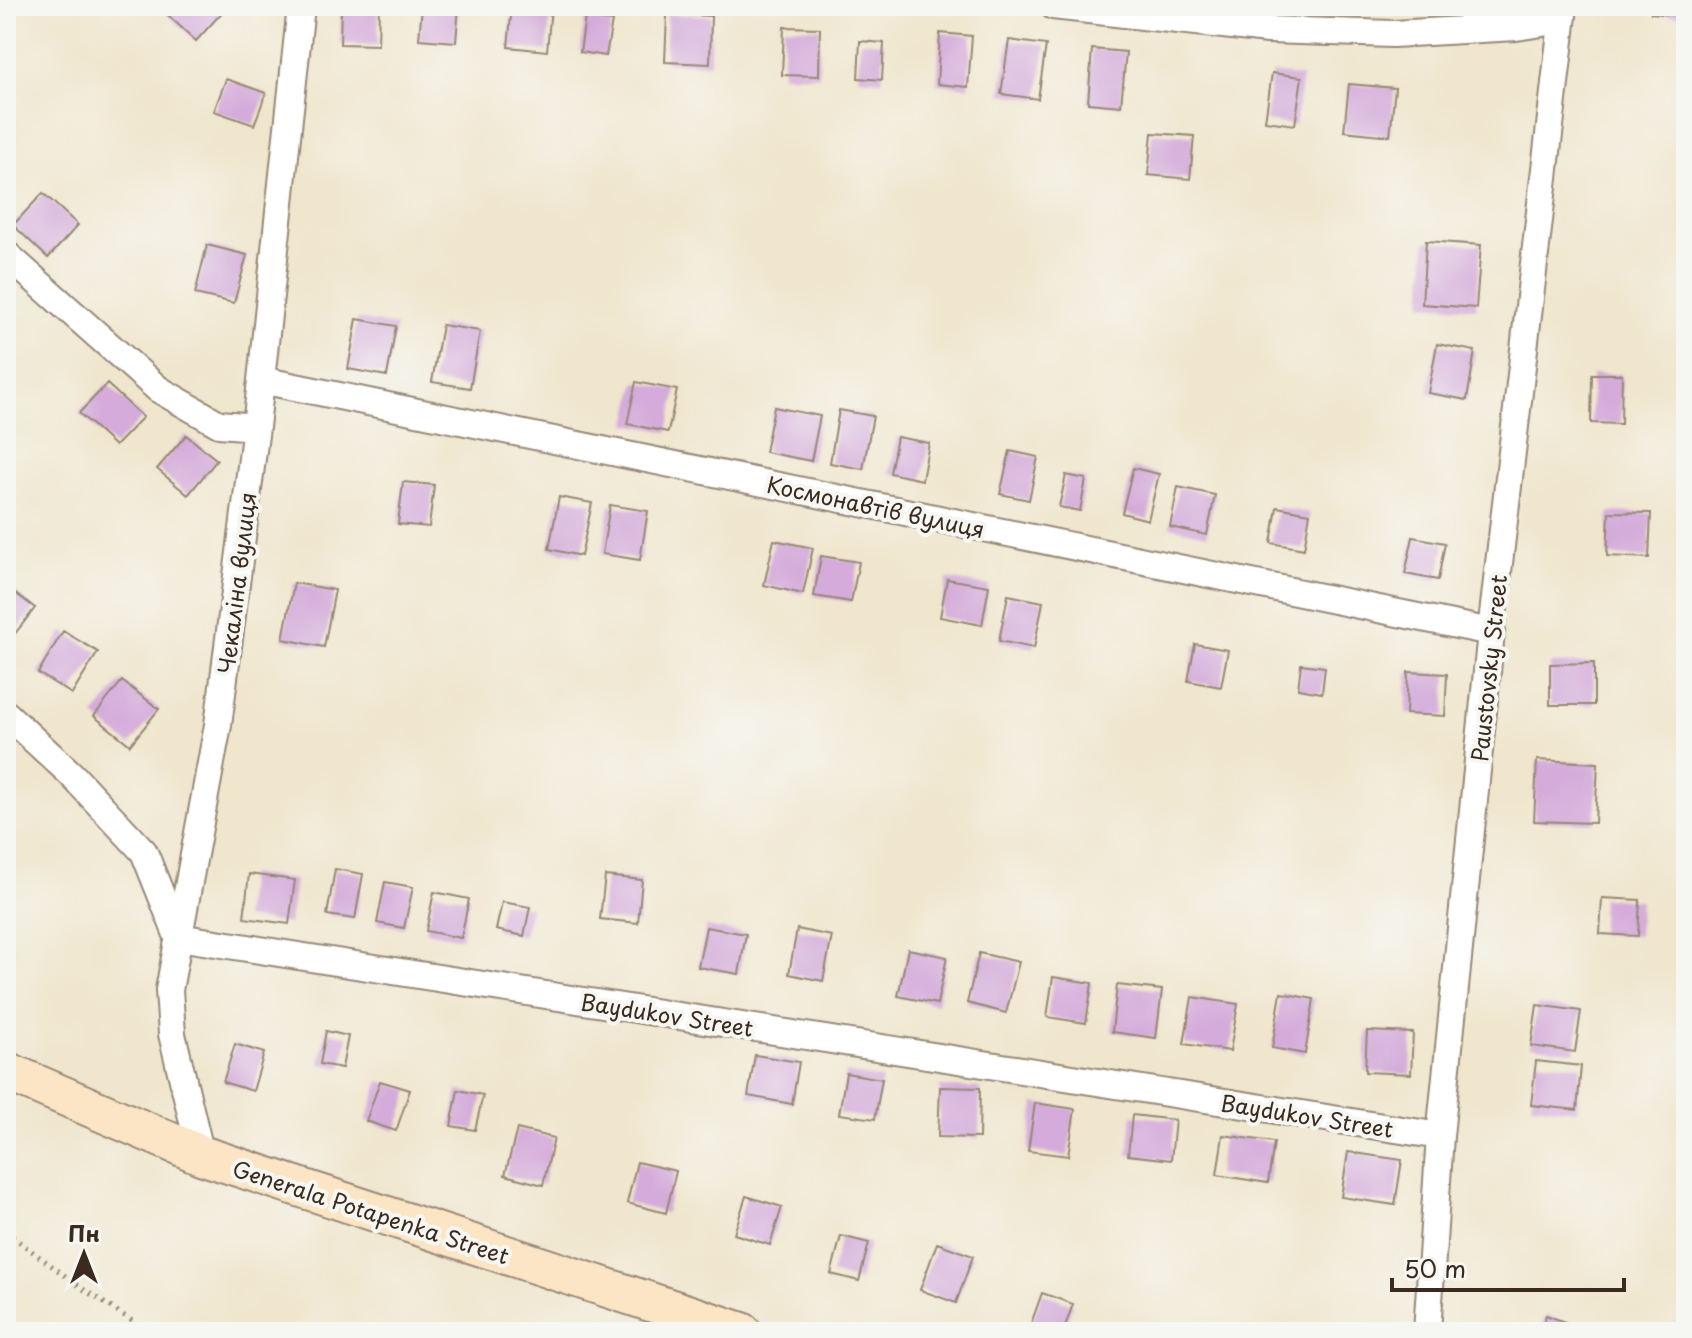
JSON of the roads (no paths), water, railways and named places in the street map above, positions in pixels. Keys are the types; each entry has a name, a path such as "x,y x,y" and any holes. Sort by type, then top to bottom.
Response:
{"main road":[{"name":"Generala Potapenka Street","path":"6,1071 201,1155 742,1332"}],"street":[{"name":"Чекаліна вулиця","path":"201,1155 172,1034 169,990 218,725 256,427 301,6"},
{"path":"1053,6 1268,30 1393,34 1516,27 1562,20 1564,11"},
{"name":"Paustovsky Street","path":"1427,1332 1440,1136 1491,632 1564,11"},
{"path":"6,254 158,389 219,424 256,427"},
{"name":"Космонавтів вулиця","path":"261,380 1491,632"},
{"path":"6,714 71,774 144,852 178,937"},
{"name":"Baydukov Street","path":"178,937 1440,1136"}]}
